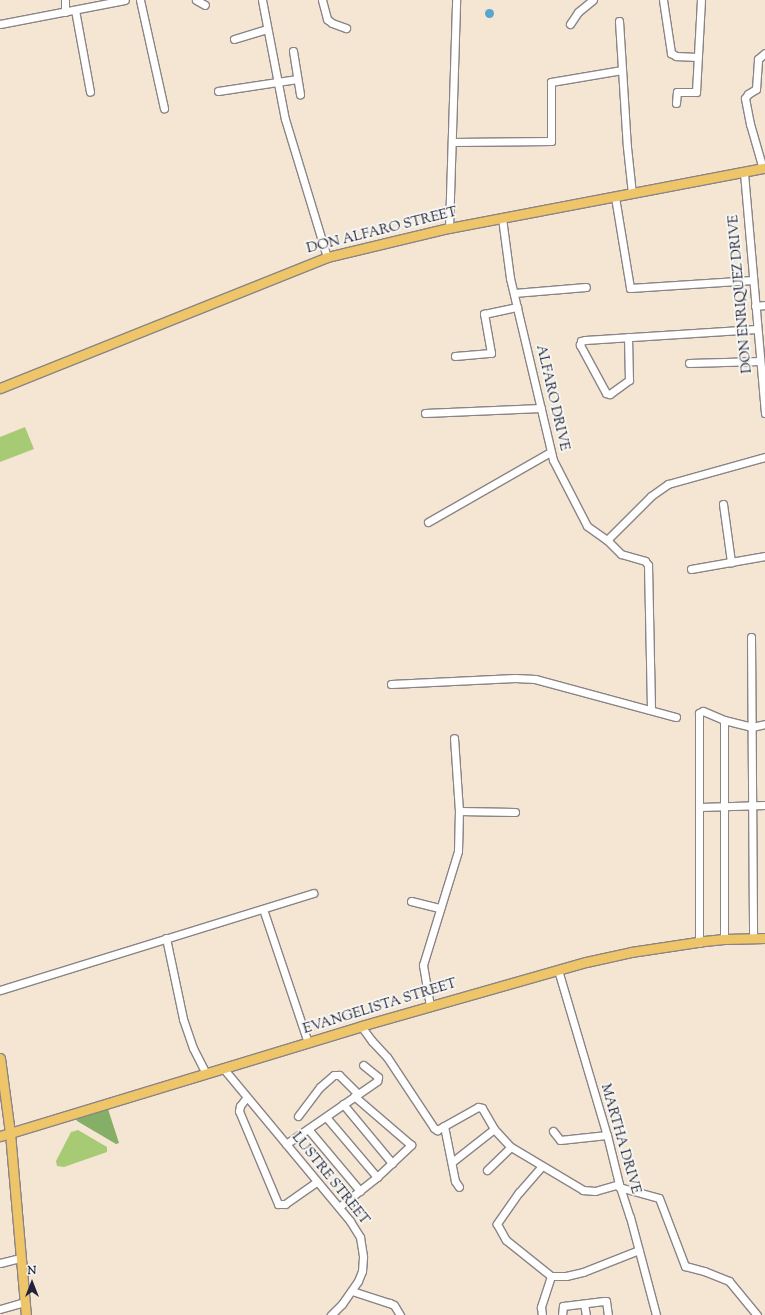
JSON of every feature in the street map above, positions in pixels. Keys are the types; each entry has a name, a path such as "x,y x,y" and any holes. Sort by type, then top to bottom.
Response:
{"main road":[{"name":"DON ALFARO STREET","path":"0,388 327,257 449,228 764,169"},
{"name":"EVANGELISTA STREET","path":"0,1136 361,1026 558,970 631,952 724,939 765,938"},
{"path":"0,1058 10,1133 26,1315"}],"street":[{"path":"65,12 66,0"},
{"path":"0,24 124,0"},
{"path":"140,0 164,108"},
{"path":"196,0 205,4"},
{"path":"262,0 285,119 327,257"},
{"path":"322,0 327,19 332,23 346,28"},
{"path":"449,228 453,142 456,0"},
{"path":"570,24 578,12 593,0"},
{"path":"664,0 671,53 676,56 697,57"},
{"path":"676,103 677,92 696,92 701,0"},
{"path":"75,10 90,92"},
{"path":"619,21 627,147 632,194"},
{"path":"234,39 268,29"},
{"path":"293,51 300,94"},
{"path":"764,169 750,124 745,98 748,94 756,90 758,59 765,53"},
{"path":"453,142 551,141 551,82 622,70"},
{"path":"218,91 297,79"},
{"name":"DON ENRIQUEZ DRIVE","path":"744,173 760,361 763,374 765,413"},
{"path":"615,197 630,288 753,280"},
{"name":"ALFARO DRIVE","path":"502,218 507,263 550,452 587,526 607,540 621,554 645,561 648,565 651,710"},
{"path":"514,293 586,287"},
{"path":"755,306 765,305"},
{"path":"455,356 491,353 484,314 517,307"},
{"path":"628,338 629,380 610,394 606,394 579,343 585,340 757,329"},
{"path":"689,363 760,361"},
{"path":"425,413 541,408"},
{"path":"428,522 550,452"},
{"path":"607,540 651,496 668,484 765,457"},
{"path":"723,504 731,562"},
{"path":"691,569 765,556"},
{"path":"751,637 753,938"},
{"path":"391,684 514,678 535,679 676,717"},
{"path":"698,943 700,807 699,713 703,711 724,720 752,728 765,724"},
{"path":"724,720 724,939"},
{"path":"430,1006 423,965 458,851 459,811 454,738"},
{"path":"700,807 765,805"},
{"path":"459,811 515,812"},
{"path":"0,990 313,893"},
{"path":"410,901 440,908"},
{"path":"263,909 308,1042"},
{"path":"166,938 183,1019 206,1074"},
{"name":"MARTHA DRIVE","path":"558,970 607,1135 619,1186 640,1250 656,1315"},
{"path":"361,1026 372,1041 387,1057 434,1128 437,1130 478,1107 482,1108 494,1129 511,1148 583,1190 595,1191 619,1186 659,1198 685,1266 704,1271 729,1281 757,1315"},
{"path":"286,1144 378,1079 378,1077 363,1065"},
{"name":"LUSTRE STREET","path":"223,1068 316,1182 350,1220 362,1242 362,1271 352,1291 331,1315"},
{"path":"298,1116 320,1087 334,1075 339,1075 356,1095 409,1143 410,1148 377,1177 339,1207"},
{"path":"246,1098 240,1106 239,1111 278,1204 284,1204 316,1182"},
{"path":"343,1104 392,1163"},
{"path":"326,1117 377,1177"},
{"path":"444,1126 455,1182 459,1188"},
{"path":"308,1129 360,1191"},
{"path":"452,1162 494,1129"},
{"path":"553,1131 560,1140 607,1135"},
{"path":"487,1170 511,1148"},
{"path":"542,1166 519,1192 497,1224 506,1240 551,1276 566,1276 583,1272 640,1250"},
{"path":"0,1263 20,1258"},
{"path":"542,1315 541,1307 551,1276"},
{"path":"352,1291 394,1305 400,1315"},
{"path":"562,1315 563,1306 606,1301 608,1315"},
{"path":"0,1309 24,1302"},
{"path":"584,1304 586,1315"}],"green space":[{"path":"25,427 34,449 0,462 0,437"},
{"path":"108,1109 119,1143 116,1144 77,1121 76,1118"},
{"path":"78,1130 107,1147 107,1152 64,1167 57,1166 56,1161 71,1132"}],"water":[{"path":"489,8 494,13 489,18 484,13"}]}
